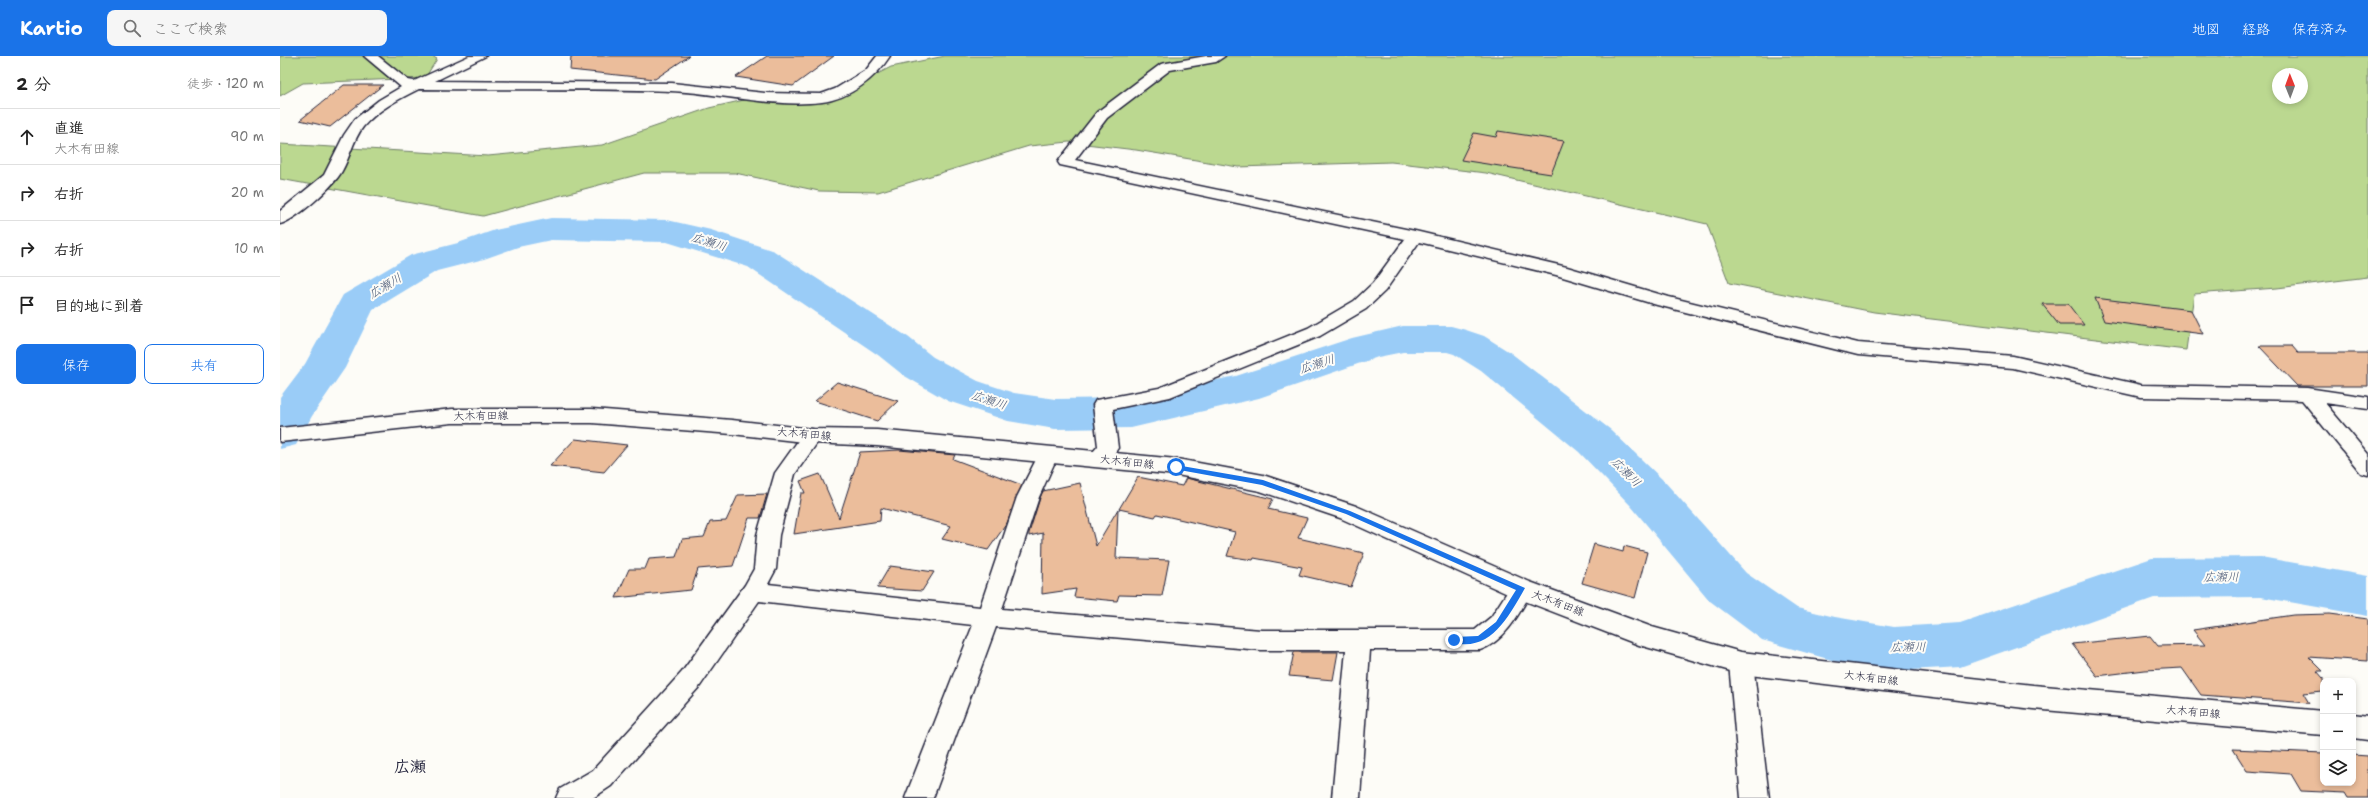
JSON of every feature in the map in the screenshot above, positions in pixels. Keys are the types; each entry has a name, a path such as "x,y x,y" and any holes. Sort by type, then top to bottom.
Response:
{"main road":[{"name":"大木有田線","path":"280,435 452,416 592,416 732,427 812,436 877,438 1048,455 1102,453 1263,483 1348,512 1521,588 1648,637 1741,663 2033,697 2320,724"},
{"path":"2356,726 2368,728"}],"street":[{"path":"370,56 378,60 404,84 417,86 672,87 765,97 822,98 840,92 871,73 884,56"},
{"path":"280,219 329,178 349,137 360,122 375,110 417,86 480,56"},
{"path":"1219,56 1211,60 1166,67 1102,115 1065,162 1415,236 1561,271 1663,301 1858,349 2013,362 2141,391 2307,394 2368,404"},
{"path":"1102,453 1103,405 1163,393 1314,332 1360,305 1379,287 1415,236"},
{"path":"2307,394 2368,468"},
{"path":"570,798 602,778 691,680 753,592 764,569 768,535 785,473 812,436"},
{"path":"919,798 988,618 1028,497 1048,455"},
{"path":"753,592 988,618 1261,640 1480,640 1499,624 1521,588"},
{"path":"1346,798 1359,639"},
{"path":"1741,663 1755,798"}],"green space":[{"path":"280,56 432,56 437,59 425,78 303,83 280,96"},
{"path":"945,56 2368,56 2368,277 2277,288 2194,294 2186,350 1874,312 1729,283 1707,224 1486,173 1391,162 1238,167 1136,150 1069,142 1029,146 878,192 819,191 735,173 644,173 483,216 280,179 280,144 488,156 602,145 709,108 744,100 823,102 891,67"}],"building":[{"path":"571,56 689,56 655,79 570,70"},
{"path":"767,56 834,56 793,86 736,77"},
{"path":"344,85 383,85 330,127 300,120"},
{"path":"1498,131 1564,141 1551,174 1461,160 1474,133 1496,137"},
{"path":"2095,298 2191,310 2203,334 2104,321"},
{"path":"2042,304 2068,304 2084,325 2059,325"},
{"path":"2259,346 2292,346 2298,353 2368,353 2368,386 2297,386"},
{"path":"837,382 898,401 877,421 815,401"},
{"path":"575,439 627,445 604,472 550,466"},
{"path":"899,450 955,455 953,459 1022,485 1007,523 988,550 942,539 951,526 881,508 880,521 794,534 801,493 805,493 800,481 820,474 839,518 860,452"},
{"path":"1138,477 1182,486 1186,478 1273,499 1268,509 1307,518 1298,538 1364,553 1351,587 1299,575 1302,567 1254,558 1253,560 1227,556 1235,532 1157,514 1155,517 1119,509"},
{"path":"1080,483 1096,546 1118,509 1116,558 1169,560 1162,596 1119,595 1117,601 1074,597 1076,589 1042,594 1043,533 1029,536 1040,498 1043,491"},
{"path":"767,494 760,518 749,518 733,566 698,569 691,590 616,598 629,569 645,569 649,559 676,557 682,539 704,537 710,522 726,521 738,495"},
{"path":"1594,544 1623,552 1624,546 1647,552 1635,598 1582,583"},
{"path":"890,566 934,572 922,591 877,588"},
{"path":"2330,614 2368,619 2368,661 2309,657 2323,671 2317,671 2323,678 2320,678 2320,691 2303,693 2309,703 2201,695 2182,668 2145,670 2097,676 2072,644 2150,636 2158,646 2205,645 2193,630 2293,615"},
{"path":"1294,652 1338,652 1333,680 1289,676"},
{"path":"2233,749 2320,753 2320,786 2356,786 2356,755 2368,756 2368,798 2348,798 2345,793 2301,791 2291,774 2247,771"}],"waterway":[{"name":"広瀬川","path":"280,434 292,412 324,368 357,303 424,263 471,251 508,238 551,229 667,231 698,238 761,259 893,346 918,366 963,391 1008,407 1055,414 1131,413 1244,388 1367,347 1403,339 1451,339 1469,345 1496,362 1595,441 1648,494 1728,587 1781,625 1835,639 1894,649 1960,645 2152,578 2261,577 2368,596"}],"district":[{"name":"広瀬","path":"410,766"}],"route":[{"path":"1176,467 1263,483 1348,512 1521,588 1499,624 1480,640 1454,640"}]}
